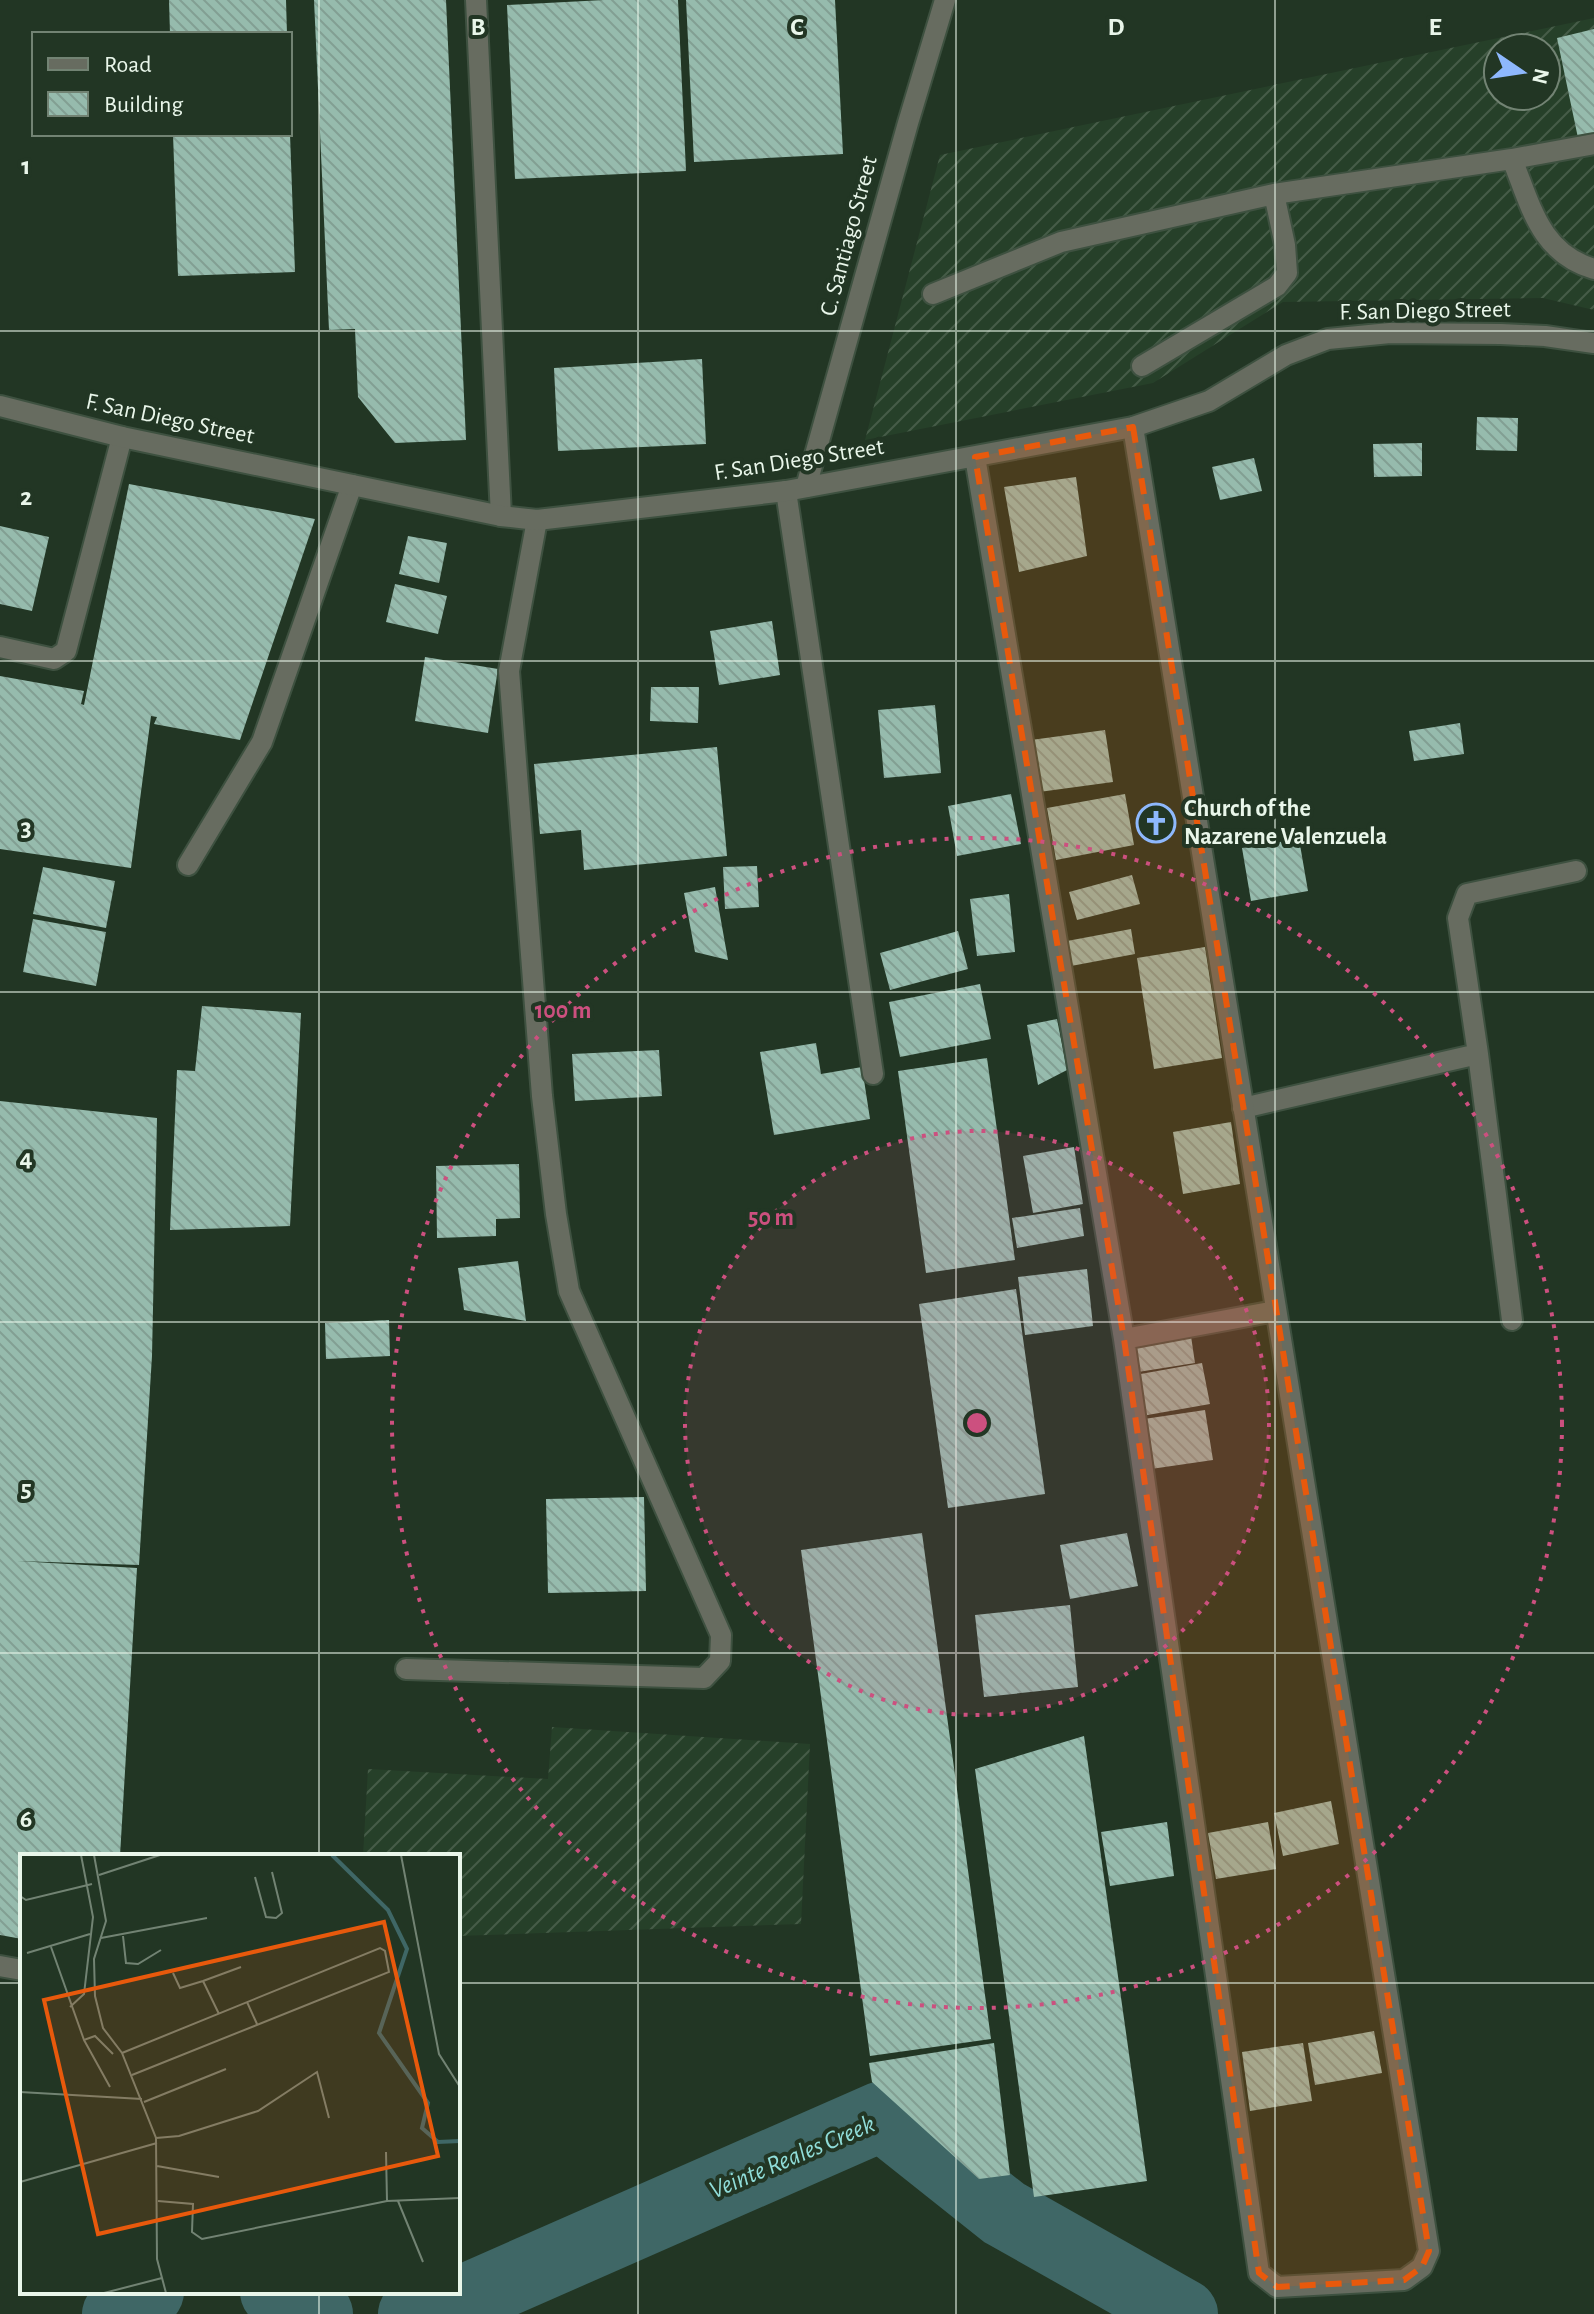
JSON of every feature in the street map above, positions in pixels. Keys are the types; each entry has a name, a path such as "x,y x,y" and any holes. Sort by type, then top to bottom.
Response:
{"street":[{"path":"476,0 501,516"},
{"name":"C. Santiago Street","path":"806,487 945,0"},
{"path":"933,294 1061,242 1274,194 1594,144"},
{"path":"1512,159 1544,236 1575,264 1594,269"},
{"path":"1142,366 1277,286 1287,273 1285,245 1274,194"},
{"name":"F. San Diego Street","path":"0,406 122,437 501,516 537,520 786,491 1133,427 1209,401 1286,355 1328,339 1390,333 1501,334 1594,343"},
{"path":"975,457 1124,1339 1259,2273 1277,2287 1404,2280 1422,2267 1429,2251 1133,427"},
{"path":"0,647 54,659 66,651 122,437"},
{"path":"188,865 262,742 352,485"},
{"path":"786,491 873,1074"},
{"path":"406,1669 704,1678 720,1661 721,1635 569,1291 556,1214 542,1096 509,671 537,520"},
{"path":"1512,1320 1458,918 1467,894 1576,871"},
{"path":"1243,1108 1478,1054"},
{"path":"1124,1339 1275,1311"},
{"path":"0,1966 20,1970"}],"highlighted area":[{"path":"1133,427 1429,2251 1422,2267 1404,2280 1277,2287 1259,2273 1124,1339 975,457"}],"shaded area":[{"path":"1594,18 1594,310 1543,298 1283,302 1153,383 865,440 940,155 1482,41 1482,112 1562,112 1562,32 1527,32"},
{"path":"552,1727 810,1744 801,1924 460,1936 460,1854 363,1854 368,1769 548,1779"}],"building":[{"path":"169,0 286,0 287,32 170,32"},
{"path":"314,0 446,0 466,440 395,443 358,397 355,329 329,330"},
{"path":"678,0 686,171 515,179 507,5"},
{"path":"686,0 835,0 843,154 694,162"},
{"path":"1594,29 1594,135 1578,138 1562,62 1562,37"},
{"path":"173,136 290,136 295,272 178,276"},
{"path":"702,359 706,444 558,451 554,368"},
{"path":"1477,417 1518,418 1517,451 1476,450"},
{"path":"1422,443 1422,476 1374,477 1373,444"},
{"path":"1254,458 1262,491 1220,500 1212,467"},
{"path":"1076,477 1087,556 1019,572 1004,487"},
{"path":"129,484 315,519 240,740 154,724 157,717 151,716 131,868 0,849 0,676 84,691 81,704 84,705"},
{"path":"0,526 49,537 32,611 0,604"},
{"path":"408,536 447,543 439,583 399,574"},
{"path":"395,584 447,596 438,634 386,622"},
{"path":"772,621 780,675 719,685 710,631"},
{"path":"425,657 498,669 488,733 415,721"},
{"path":"651,687 699,687 698,723 650,721"},
{"path":"935,705 941,773 884,778 878,710"},
{"path":"1460,723 1464,754 1414,761 1409,731"},
{"path":"1105,730 1113,782 1039,792 1031,740"},
{"path":"717,747 727,856 584,870 581,830 540,834 534,764"},
{"path":"1011,794 1021,844 957,856 948,806"},
{"path":"1125,794 1134,845 1056,860 1047,808"},
{"path":"1299,839 1308,891 1251,901 1242,848"},
{"path":"757,866 759,907 725,909 723,867"},
{"path":"43,867 115,881 106,928 33,914"},
{"path":"1132,875 1140,904 1077,920 1069,892"},
{"path":"715,887 728,960 695,952 684,893"},
{"path":"1009,894 1015,952 977,956 970,899"},
{"path":"33,919 106,932 96,986 23,972"},
{"path":"1131,929 1135,954 1071,966 1067,941"},
{"path":"958,931 968,969 890,990 880,953"},
{"path":"1205,947 1222,1058 1154,1069 1137,958"},
{"path":"980,984 991,1039 900,1057 889,1002"},
{"path":"202,1006 301,1013 290,1226 170,1230 177,1070 195,1071"},
{"path":"1057,1019 1067,1070 1038,1085 1027,1025"},
{"path":"816,1043 821,1074 862,1067 870,1119 774,1135 760,1052"},
{"path":"659,1050 662,1096 575,1101 572,1054"},
{"path":"987,1058 1015,1260 926,1273 898,1071"},
{"path":"0,1101 157,1118 152,1356 139,1565 17,1561 137,1568 120,1854 20,1854 20,1939 0,1935"},
{"path":"1231,1122 1240,1184 1183,1194 1173,1132"},
{"path":"1074,1147 1083,1204 1033,1213 1023,1156"},
{"path":"519,1164 520,1218 496,1219 496,1236 437,1238 436,1166"},
{"path":"1080,1208 1084,1236 1017,1248 1012,1218"},
{"path":"518,1261 526,1321 464,1310 458,1268"},
{"path":"1087,1269 1093,1326 1025,1335 1018,1277"},
{"path":"1016,1289 1045,1494 948,1508 919,1304"},
{"path":"389,1320 390,1356 326,1359 325,1323"},
{"path":"1191,1336 1195,1363 1138,1372 1134,1345"},
{"path":"1202,1363 1210,1404 1142,1416 1135,1375"},
{"path":"1205,1410 1213,1460 1151,1469 1144,1419"},
{"path":"644,1497 646,1591 548,1593 546,1499"},
{"path":"922,1533 991,2039 870,2056 801,1550"},
{"path":"1127,1533 1138,1586 1070,1599 1060,1545"},
{"path":"1070,1605 1078,1687 984,1697 975,1615"},
{"path":"1084,1736 1147,2181 1034,2197 975,1769"},
{"path":"1331,1801 1339,1844 1283,1856 1274,1813"},
{"path":"1167,1822 1174,1876 1110,1886 1101,1832"},
{"path":"1268,1822 1276,1869 1216,1879 1208,1833"},
{"path":"1374,2031 1382,2073 1315,2085 1308,2043"},
{"path":"994,2043 1010,2175 979,2179 872,2082 869,2063"},
{"path":"1303,2043 1312,2101 1250,2111 1242,2052"}],"waterway":[{"name":"Veinte Reales Creek","path":"413,2314 461,2301 882,2116 1004,2213 1183,2314"},
{"name":"Veinte Reales Creek","path":"117,2314 146,2294"},
{"name":"Veinte Reales Creek","path":"279,2294 318,2314"}],"place":[{"name":"Church of the Nazarene Valenzuela","path":"1156,823"}]}
